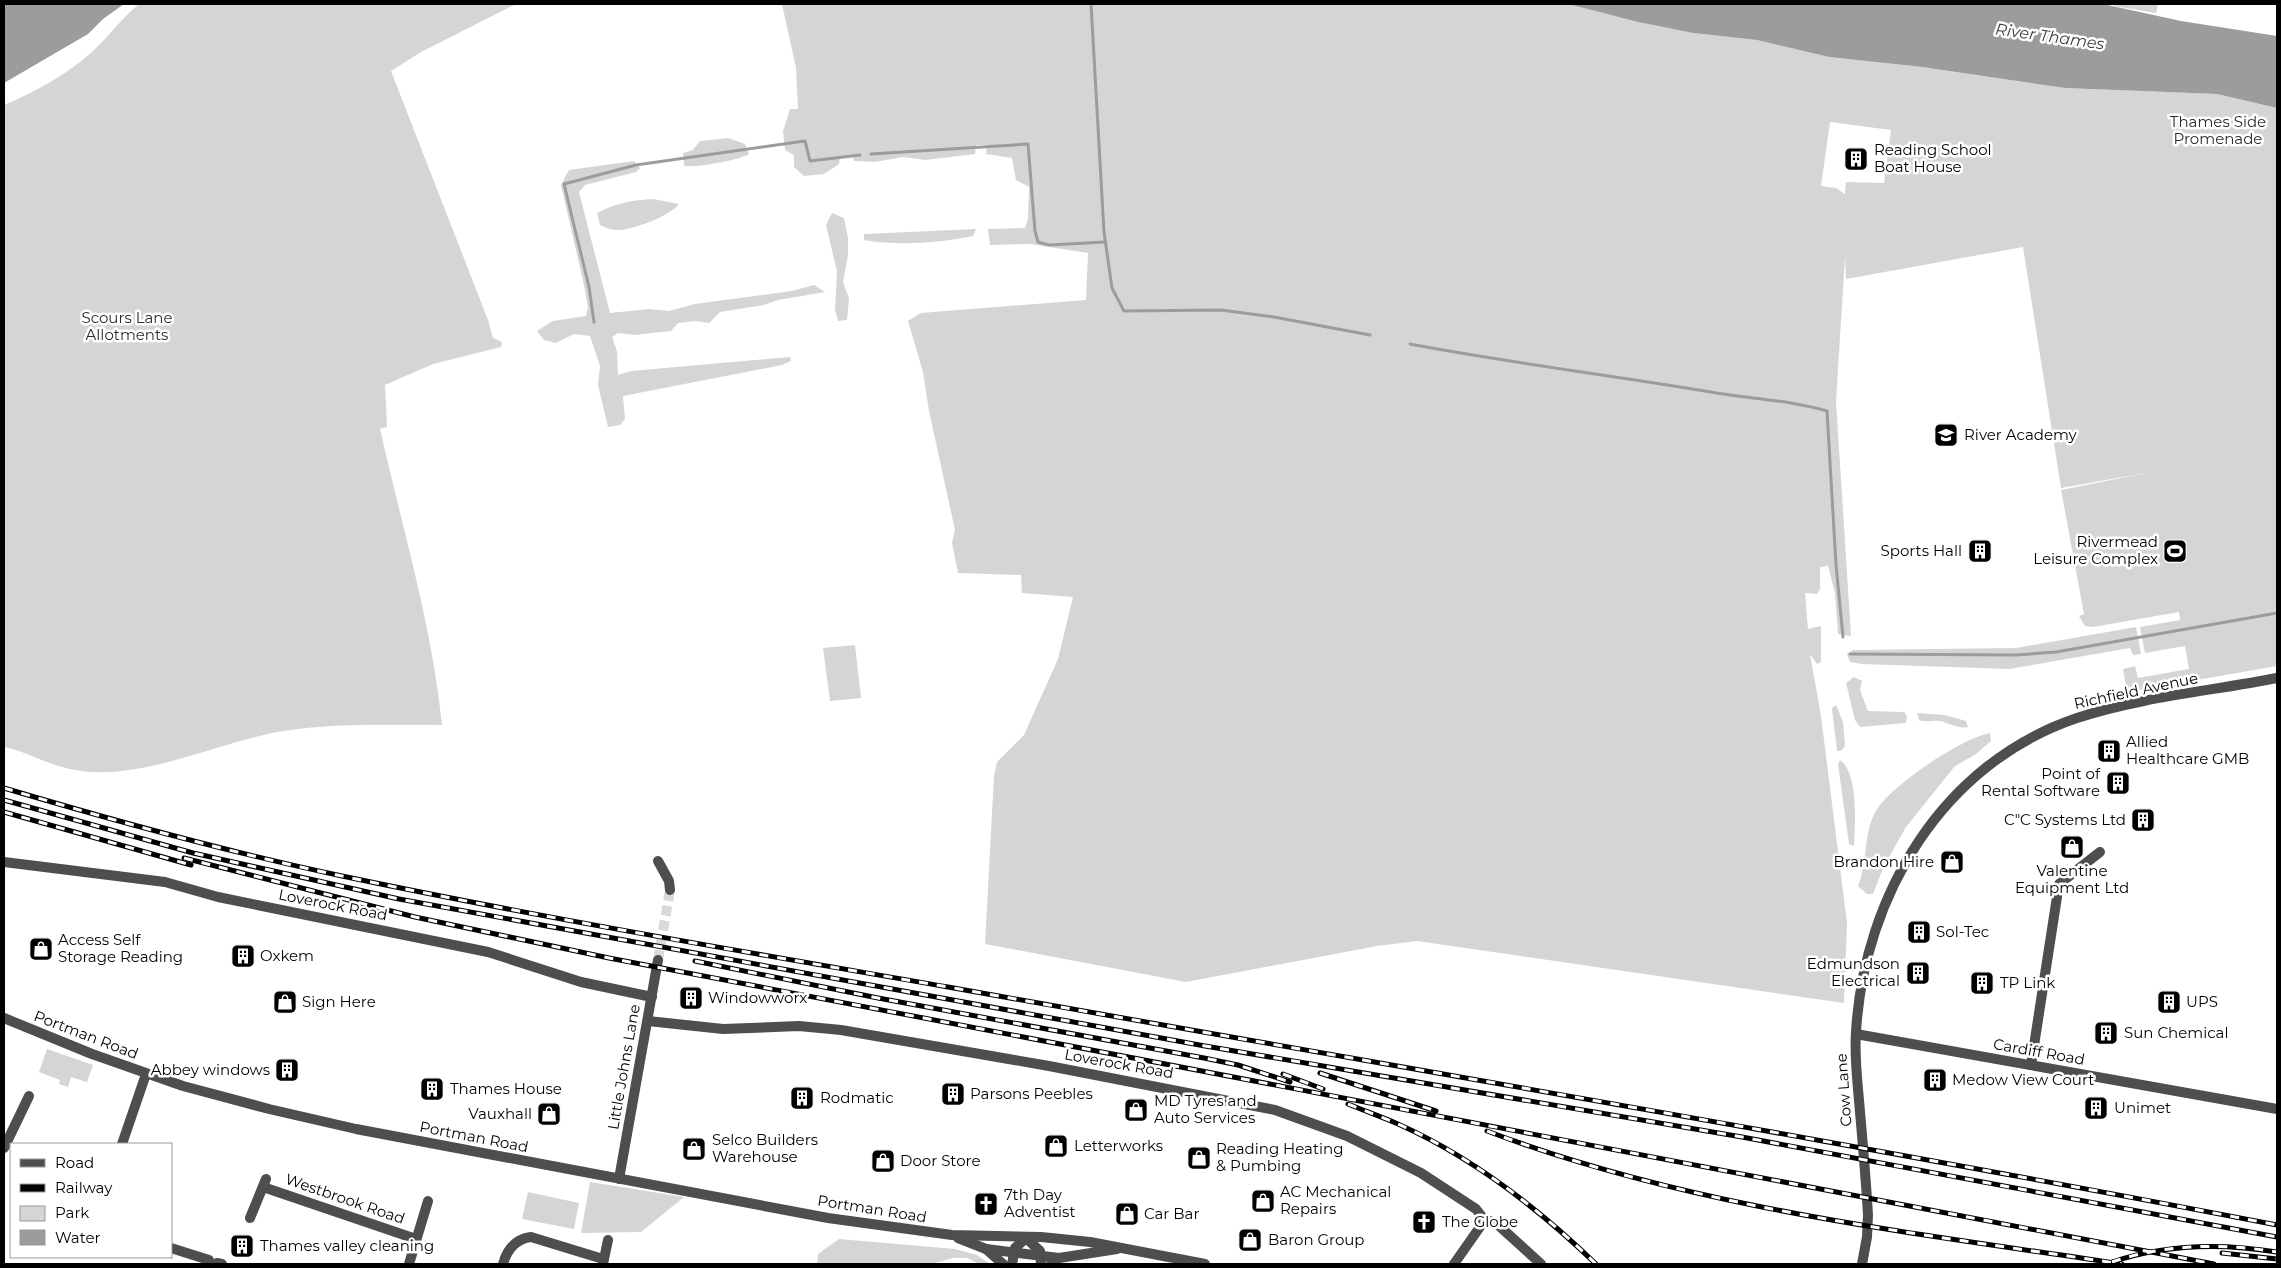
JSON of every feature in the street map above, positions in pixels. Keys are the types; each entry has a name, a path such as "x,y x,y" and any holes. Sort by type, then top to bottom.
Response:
{"street":[{"name":"Richfield Avenue","path":"1880,915 1900,870 1925,830 1961,789 1984,769 2018,746 2064,723 2093,713 2277,678"},
{"path":"2030,1065 2058,884 2100,852"},
{"path":"658,861 669,881 670,890"},
{"name":"Loverock Road","path":"4,862 165,882 218,897 488,952 581,982 652,997"},
{"name":"Cow Lane","path":"1862,1264 1867,1237 1868,1215 1856,1074 1856,1034 1861,985 1880,915"},
{"name":"Little Johns Lane","path":"619,1179 658,960"},
{"name":"Portman Road","path":"4,1018 63,1043 146,1074 223,1098 316,1121 828,1218 952,1235 1090,1242 1205,1264"},
{"name":"Loverock Road","path":"648,1021 723,1028 799,1026 841,1030 1265,1107 1320,1125 1392,1157 1476,1209 1483,1218 1496,1224 1541,1264"},
{"name":"Cardiff Road","path":"1856,1034 2277,1109"},
{"path":"122,1143 146,1074"},
{"path":"4,1147 29,1096"},
{"name":"Westbrook Road","path":"250,1218 265,1183 416,1239"},
{"path":"409,1264 428,1201"},
{"path":"1454,1264 1482,1224 1483,1218"},
{"name":"Portman Road","path":"952,1235 986,1249 1041,1260 1055,1261 1128,1248"},
{"path":"503,1264 506,1254 513,1244 523,1238 530,1237 603,1262 608,1240"},
{"path":"1012,1264 1013,1253 1020,1242 1026,1238 1038,1247 1041,1260"},
{"path":"172,1248 216,1262"},
{"path":"986,1249 1004,1264"}],"green space":[{"name":"Scours Lane Allotments","path":"139,4 516,4 421,52 391,71 488,320 493,338 502,342 501,347 433,364 385,385 387,427 380,429 424,613 442,725 303,728 258,736 179,759 126,771 100,772 75,770 4,747 4,105 39,88 73,67 93,51"},
{"name":"Thames Side Promenade","path":"782,4 1568,4 1638,22 1693,33 1757,40 1829,57 1922,67 2065,88 2217,94 2277,108 2277,666 2127,692 2123,669 2135,666 2138,678 2189,669 2185,646 2145,653 2140,627 2180,620 2179,612 2093,627 2085,626 2079,616 2084,614 2061,490 2151,472 2061,488 2023,247 1846,279 1845,257 1836,401 1851,636 1838,634 1835,593 1828,566 1820,567 1820,589 1817,594 1805,593 1808,629 1821,626 1821,662 1817,664 1810,654 1821,716 1847,923 1844,1003 1417,941 1377,946 1186,982 985,944 994,776 997,762 1024,735 1058,659 1073,597 1022,593 1021,575 958,573 952,543 955,530 929,411 923,372 908,321 921,313 1086,300 1088,253 1030,244 990,245 988,229 1025,228 1028,219 1029,187 1016,180 1012,158 986,154 987,145 976,145 975,154 925,160 903,157 875,162 854,161 852,155 840,156 839,164 824,174 804,176 794,167 794,155 785,150 783,131 790,109 798,109 796,68","holes":["1830,122 1891,130 1884,183 1846,182 1845,194 1836,188 1821,186"]},
{"path":"2114,4 2158,4 2156,13 2114,6"},
{"path":"728,138 745,144 749,154 737,159 717,163 684,166 683,153 693,150 700,141"},
{"path":"634,161 640,168 636,172 585,185 579,192 610,313 649,309 669,311 695,304 792,291 814,285 825,292 720,312 709,323 695,321 678,323 671,331 635,335 618,333 612,337 617,351 618,375 631,371 790,357 791,361 782,365 623,396 625,419 620,425 608,427 598,385 600,366 590,336 574,334 556,343 544,340 537,331 553,321 586,316 588,307 561,185 569,170"},
{"path":"653,199 679,204 659,218 631,228 614,230 600,225 597,213 624,203"},
{"path":"832,213 844,218 848,238 848,255 843,282 849,298 847,320 838,321 835,310 837,271 826,225"},
{"path":"976,229 973,236 932,242 890,243 864,240 864,234"},
{"path":"2136,627 2141,654 2133,655 2130,648 2009,669 1862,664 1850,662 1847,654 1853,650 2016,648"},
{"path":"855,645 861,698 830,701 823,648"},
{"path":"1854,677 1862,681 1860,690 1868,711 1904,712 1907,716 1906,723 1860,727 1855,720 1846,683"},
{"path":"1836,705 1843,722 1845,746 1841,751 1837,751 1832,708"},
{"path":"1917,713 1944,715 1966,721 1968,727 1957,727 1940,721 1922,721 1919,720"},
{"path":"1990,733 1991,741 1976,754 1955,766 1906,827 1884,866 1873,894 1867,894 1858,886 1869,829 1876,811 1896,789 1928,764 1962,744"},
{"path":"1840,760 1850,776 1855,800 1854,846 1849,844 1838,764"},
{"path":"47,1049 93,1065 87,1082 71,1077 68,1087 59,1084 60,1080 39,1072"},
{"path":"590,1182 684,1197 641,1232 581,1233"},
{"path":"528,1192 579,1203 574,1229 522,1219"},
{"path":"839,1239 955,1249 977,1255 990,1264 979,1264 967,1258 953,1258 931,1264 817,1264 818,1254"}],"water":[{"path":"4,4 124,4 103,19 88,34 4,83"},
{"name":"River Thames","path":"1568,4 2103,4 2181,21 2277,36 2277,108 2217,94 2065,88 1922,67 1829,57 1757,40 1693,33 1638,22"}],"waterway":[{"path":"1091,4 1104,232 1112,288 1124,311 1221,310 1274,317 1370,335"},
{"path":"594,322 589,287 564,184 636,165 805,141 810,161 860,155"},
{"path":"871,154 1028,144 1035,231 1038,242 1049,245 1105,242"},
{"path":"1410,344 1784,402 1827,411 1836,565 1843,637"},
{"path":"1850,654 2016,655 2056,652 2277,613"}],"tunnel":[{"path":"658,960 670,890"}],"railway":[{"path":"4,788 130,824 257,857 493,906 720,948 1779,1133 2277,1225"},
{"path":"4,800 193,853 399,899 1205,1046 1742,1137 2277,1237"},
{"path":"4,812 191,865"},
{"path":"184,858 415,917 609,958 2214,1264"},
{"path":"695,961 878,998 1204,1058 1238,1065 1290,1082"},
{"path":"1320,1073 1436,1111"},
{"path":"1283,1074 1323,1089"},
{"path":"1348,1104 1425,1137 1478,1168 1551,1223 1596,1264"},
{"path":"1487,1131 1564,1158 1642,1180 1721,1198 1881,1228 2122,1264"},
{"path":"2112,1262 2152,1252 2194,1247 2235,1247 2277,1252"},
{"path":"2222,1253 2277,1259"}],"place":[{"name":"Reading School Boat House","path":"1856,159"},
{"name":"River Academy","path":"1946,435"},
{"name":"Sports Hall","path":"1980,551"},
{"name":"Rivermead Leisure Complex","path":"2175,551"},
{"name":"Allied Healthcare GMB","path":"2109,751"},
{"name":"Point of Rental Software","path":"2118,783"},
{"name":"C\"C Systems Ltd","path":"2143,820"},
{"name":"Valentine Equipment Ltd","path":"2072,847"},
{"name":"Brandon Hire","path":"1952,862"},
{"name":"Sol-Tec","path":"1919,932"},
{"name":"Access Self Storage Reading","path":"41,949"},
{"name":"Oxkem","path":"243,956"},
{"name":"Edmundson Electrical","path":"1918,973"},
{"name":"TP Link","path":"1982,983"},
{"name":"Windowworx","path":"691,998"},
{"name":"Sign Here","path":"285,1002"},
{"name":"UPS","path":"2169,1002"},
{"name":"Sun Chemical","path":"2106,1033"},
{"name":"Abbey windows","path":"287,1070"},
{"name":"Medow View Court","path":"1935,1080"},
{"name":"Thames House","path":"432,1089"},
{"name":"Parsons Peebles","path":"953,1094"},
{"name":"Rodmatic","path":"802,1098"},
{"name":"Unimet","path":"2096,1108"},
{"name":"MD Tyres and Auto Services","path":"1136,1110"},
{"name":"Vauxhall","path":"549,1114"},
{"name":"Letterworks","path":"1056,1146"},
{"name":"Selco Builders Warehouse","path":"694,1149"},
{"name":"Reading Heating & Pumbing","path":"1199,1158"},
{"name":"Door Store","path":"883,1161"},
{"name":"AC Mechanical Repairs","path":"1263,1201"},
{"name":"7th Day Adventist","path":"986,1204"},
{"name":"Car Bar","path":"1127,1214"},
{"name":"The Globe","path":"1424,1222"},
{"name":"Baron Group","path":"1250,1240"},
{"name":"Thames valley cleaning","path":"242,1246"}]}
